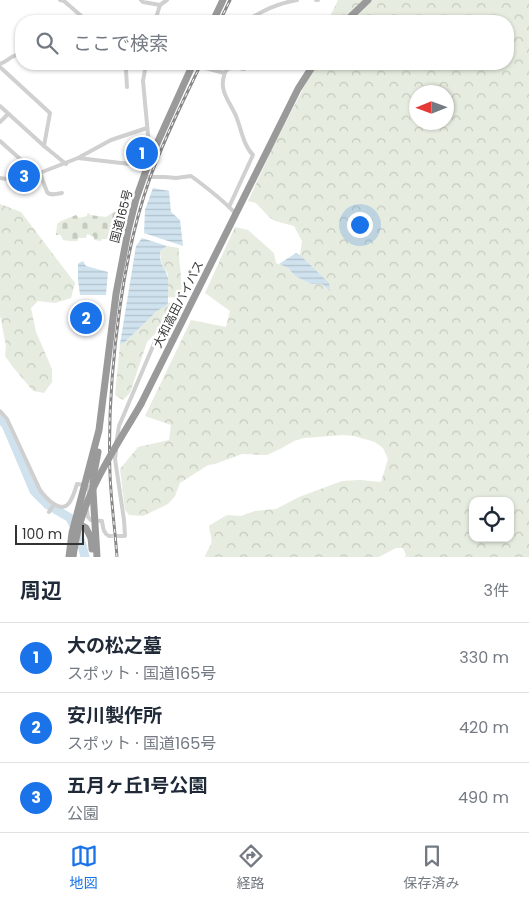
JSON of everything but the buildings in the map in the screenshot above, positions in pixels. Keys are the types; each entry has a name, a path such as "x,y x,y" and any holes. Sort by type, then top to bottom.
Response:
{"highway":[{"path":"216,15 223,0"},
{"path":"352,15 368,0"},
{"name":"国道165号","path":"69,557 72,533 99,430 116,294 125,244 149,163 191,70"},
{"name":"大和高田バイパス","path":"73,557 80,522 89,495 106,462 141,404 298,89 310,70"},
{"name":"国道165号","path":"97,557 93,510 93,478 102,433 105,385"},
{"path":"72,533 77,526 80,525 86,528 91,538 93,557"}],"street":[{"path":"60,0 80,15"},
{"path":"141,0 160,5"},
{"path":"157,15 160,5 167,0"},
{"path":"256,15 283,2 297,0"},
{"path":"15,56 10,57 0,66 50,113 44,146"},
{"path":"126,70 127,87"},
{"path":"78,158 149,163 143,81 145,70"},
{"path":"213,70 224,73"},
{"path":"227,70 224,73 222,83 223,91 234,111 246,144 253,155 229,207"},
{"path":"0,106 66,164"},
{"path":"0,122 8,114"},
{"path":"0,178 19,181 66,164 111,140 146,128"},
{"path":"0,141 38,174 48,194 62,193"},
{"path":"144,177 176,178 190,176 206,187 236,214"},
{"path":"120,536 124,536 124,520 115,459 116,438 119,426 156,339 162,337 172,341"},
{"path":"0,411 7,419 40,490 47,499 63,508 70,503 77,484 85,484 89,488 88,518 102,521 103,531 108,536"},
{"path":"49,512 54,504"}],"green space":[{"path":"338,0 529,0 529,557 405,557 403,548 396,548 379,557 205,557 211,544 209,526 227,515 241,516 255,511 276,509 299,497 342,481 381,482 388,459 383,448 375,442 354,436 304,438 267,455 242,454 208,465 180,483 175,496 168,504 143,516 129,515 125,510 120,469 138,447 169,440 171,425 145,416 191,320 226,327 230,311 205,293 235,227 248,230 274,253 276,263 288,268 295,276 311,284 322,284 329,290 328,283 300,255 302,241 294,226 275,221 256,203 248,201 306,83 309,70 514,70 514,15 331,15"},
{"path":"0,204 21,212 75,283 71,298 55,303 38,301 31,308 36,332 52,369 52,382 44,393 33,391 5,356 6,346 0,315"},
{"path":"122,204 131,206 121,234 112,238 113,241 108,241 107,239 102,239 101,241 94,240 94,237 87,234 86,238 78,238 78,241 69,241 63,240 61,235 56,235 57,224 61,221 76,215 79,218 87,216 89,213 90,215 106,217"},
{"path":"167,246 179,248 180,298 168,297 168,274 162,266 160,251"},
{"path":"175,302 177,309 168,328 155,334 147,342 130,393 123,400 115,395 120,344 124,343 157,311 168,303"}],"water":[{"path":"153,188 169,191 171,212 180,220 183,246 144,233 145,210"},
{"path":"142,238 167,246 160,251 160,259 168,278 168,303 124,343 120,344 136,246"},
{"path":"296,253 329,283 330,291 322,284 311,284 295,276 288,268 279,264"},
{"path":"83,261 86,266 108,272 106,295 80,295 78,264"}],"waterway":[{"path":"0,418 6,425 34,491 48,505 70,518 77,531 85,557"}],"tunnel":[{"path":"109,536 120,536"}],"railway":[{"path":"223,15 230,0"},
{"path":"117,557 110,474 110,411 115,349 125,275 135,226 155,163 198,70"}],"place":[{"name":"大の松之墓","path":"142,153"},
{"name":"五月ヶ丘1号公園","path":"24,176"},
{"name":"安川製作所","path":"86,318"}]}
